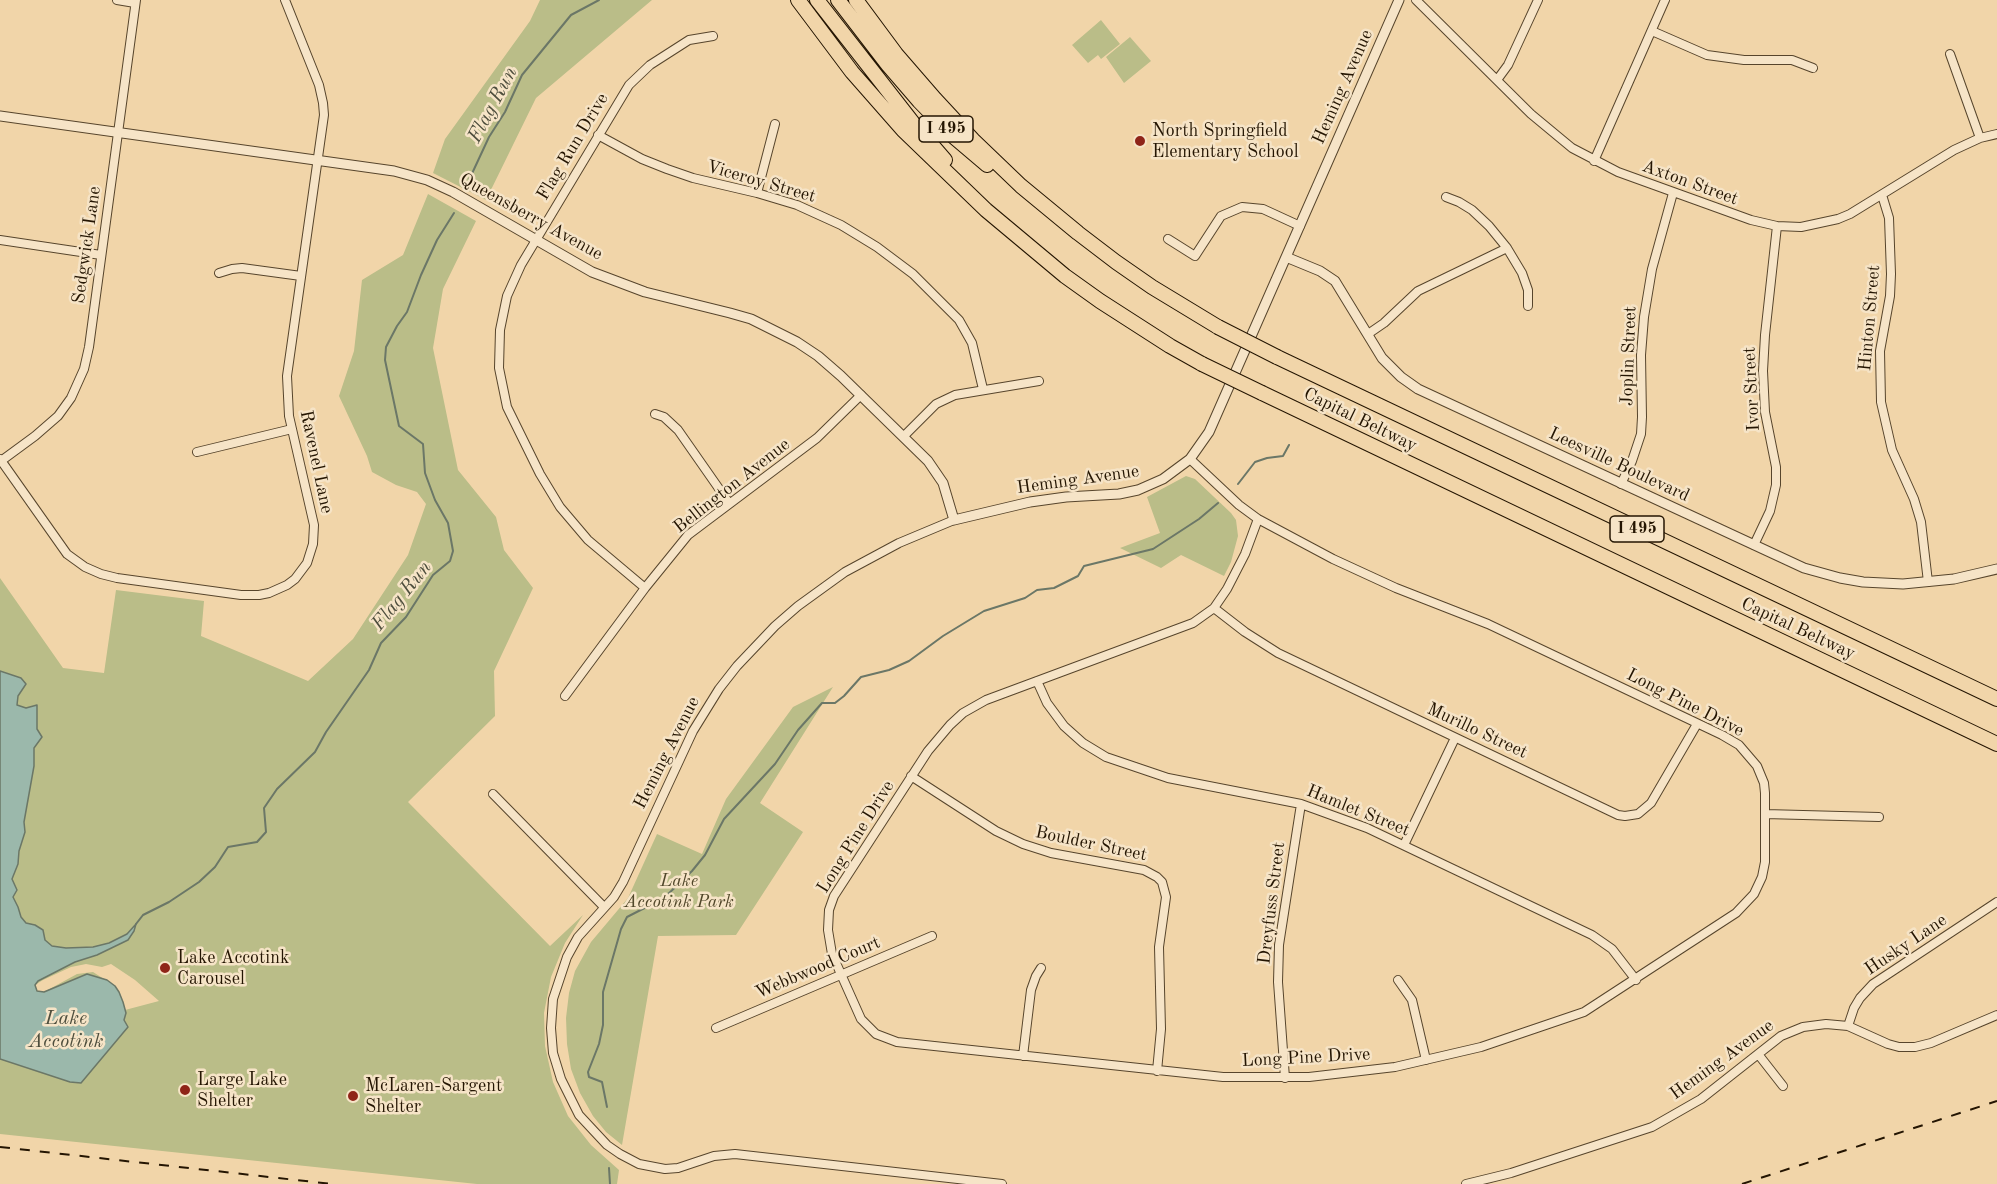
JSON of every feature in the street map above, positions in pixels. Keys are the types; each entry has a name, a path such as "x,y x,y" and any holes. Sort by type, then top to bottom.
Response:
{"highway":[{"name":"Capital Beltway","path":"798,0 852,72 903,130 957,184 1065,276 1170,346 1262,393 1997,744"},
{"name":"I 495","path":"817,0 913,123 1017,237"},
{"name":"I 495","path":"838,0 888,64 944,127 980,159 1077,233"},
{"name":"Capital Beltway","path":"856,0 896,54 973,140 1021,186 1077,233 1152,287 1218,327 1277,357 1997,699"}],"street":[{"path":"117,0 135,2"},
{"name":"Ravenel Lane","path":"1,460 62,547 85,567 101,574 241,595 259,595 278,590 295,579 307,563 314,544 314,520 292,429 287,376 324,115 322,93 285,0"},
{"name":"Heming Avenue","path":"1002,1184 735,1154 714,1156 686,1166 665,1169 639,1164 620,1154 593,1131 572,1103 556,1065 550,1028 556,989 567,957 578,937 614,897 623,882 680,754 719,689 750,651 798,606 845,572 899,543 954,520 1030,502 1119,494 1138,490 1163,479 1190,459 1209,432 1399,0"},
{"name":"Axton Street","path":"1416,0 1550,132 1572,148 1618,172 1751,220 1777,226 1800,227 1850,214 1954,150 1980,138 1997,134"},
{"path":"1497,80 1508,65 1538,0"},
{"path":"1594,161 1665,0"},
{"name":"Sedgwick Lane","path":"1,460 46,428 64,408 84,369 89,347 135,2"},
{"path":"1652,31 1707,55 1744,60 1792,60 1813,68"},
{"name":"Flag Run Drive","path":"645,588 600,552 575,526 560,507 540,474 507,407 499,368 500,330 507,296 514,278 625,90 641,72 689,40 713,36"},
{"path":"1950,54 1980,138"},
{"name":"Queensberry Avenue","path":"0,116 394,171 428,180 453,192 574,263 619,283 670,299 730,313 773,329 818,356 904,436 938,474 947,494 954,520"},
{"path":"757,193 775,124"},
{"name":"Viceroy Street","path":"598,135 667,170 797,205 841,225 877,247 913,274 952,312 966,330 976,356 983,389"},
{"name":"Joplin Street","path":"1621,484 1641,434 1641,355 1644,317 1652,269 1673,192"},
{"name":"Hinton Street","path":"1882,195 1889,218 1891,274 1890,296 1880,351 1881,402 1892,450 1921,522 1928,582"},
{"path":"1446,197 1472,210 1507,248 1522,273 1528,290 1528,306"},
{"path":"1168,239 1195,256 1221,216 1242,207 1263,209 1300,226"},
{"name":"Ivor Street","path":"1754,545 1770,511 1776,484 1776,468 1765,412 1763,371 1777,226"},
{"path":"0,240 101,255"},
{"path":"1368,334 1384,323 1418,291 1507,248"},
{"name":"Leesville Boulevard","path":"1286,257 1335,281 1382,358 1401,377 1418,389 1804,567 1840,578 1884,584 1928,582 1971,576 1997,569"},
{"path":"219,273 232,268 242,268 301,276"},
{"path":"904,436 931,408 954,395 1039,381"},
{"name":"Bellington Avenue","path":"565,696 645,588 688,535 788,462 817,438 861,395"},
{"path":"655,414 664,417 678,430 729,503"},
{"path":"197,452 292,429"},
{"name":"Long Pine Drive","path":"1190,459 1239,506 1258,519 1365,575 1488,624 1735,742 1752,758 1764,783 1764,867 1759,885 1749,901 1736,913 1597,1005 1569,1018 1480,1047 1426,1060 1354,1072 1285,1078 1223,1077 897,1042 882,1038 870,1030 861,1019 832,954 828,939 831,903 937,738 963,713 986,700 1181,629 1214,608 1235,575 1258,519"},
{"name":"Murillo Street","path":"1214,608 1245,632 1278,653 1618,815 1638,814 1651,803 1697,724"},
{"name":"Hamlet Street","path":"1036,681 1047,703 1064,726 1083,743 1106,757 1168,778 1301,804 1347,819 1592,935 1612,949 1636,980"},
{"path":"1404,845 1455,738"},
{"name":"Boulder Street","path":"912,776 996,831 1023,844 1051,853 1144,870 1157,877 1166,897 1159,947 1161,1029 1157,1071"},
{"path":"493,794 604,907"},
{"name":"Dreyfuss Street","path":"1285,1078 1278,982 1279,945 1301,804"},
{"path":"1765,814 1879,817"},
{"name":"Husky Lane","path":"1848,1026 1854,1008 1873,984 1997,902"},
{"name":"Webbwood Court","path":"716,1028 932,936"},
{"path":"1023,1056 1031,990 1041,968"},
{"path":"1398,980 1412,1000 1426,1060"},
{"name":"Heming Avenue","path":"1466,1184 1511,1173 1652,1127 1701,1099 1781,1036 1803,1027 1826,1024 1848,1026 1888,1044 1915,1047 1931,1043 1997,1015"},
{"path":"1758,1054 1783,1086"}],"green space":[{"path":"540,0 652,0 536,98 486,200 433,173 445,139 530,21"},
{"path":"1101,20 1120,44 1101,59 1098,55 1088,63 1072,45"},
{"path":"1130,37 1151,61 1124,83 1106,57"},
{"name":"Lake Accotink Park","path":"428,194 476,221 443,289 433,348 458,470 496,517 504,550 533,588 494,671 495,716 408,802 550,946 583,915 565,943 551,977 544,1013 545,1046 553,1082 568,1116 591,1145 619,1170 617,1184 477,1184 0,1134 0,578 63,668 104,673 116,590 204,601 201,636 308,681 353,639 408,555 426,504 417,492 396,485 372,472 339,396 354,351 362,280 403,255","holes":["86,964 102,967 111,964 135,980 159,1001 125,1010 115,986 93,972 77,974 44,992 37,992 35,989 35,985 43,980 71,967"]},
{"path":"1186,476 1195,479 1236,520 1238,536 1231,562 1224,576 1181,555 1161,568 1120,548 1160,533 1147,497"},
{"name":"Lake Accotink Park","path":"833,687 760,803 803,832 736,935 658,936 622,1145 606,1132 593,1116 580,1093 571,1069 566,1018 575,971 591,942 628,898 657,834 702,854 726,799 793,707"}],"water":[{"name":"Lake Accotink","path":"0,671 21,678 26,684 18,696 17,705 26,708 37,705 37,729 42,737 34,748 34,766 24,822 25,832 12,879 17,890 13,897 21,917 26,923 43,930 45,940 52,946 66,948 93,947 109,943 127,934 136,924 128,940 97,955 75,962 38,981 35,985 37,991 44,992 87,974 107,980 119,992 126,1013 124,1020 128,1027 81,1083 70,1082 0,1059"}],"waterway":[{"name":"Flag Run","path":"469,180 522,75 571,15 599,0"},
{"name":"Flag Run","path":"136,924 143,915 169,902 199,882 215,867 228,847 257,842 266,832 264,808 277,789 315,752 326,732 369,670 381,643 406,617 433,575 450,561 453,551 448,523 435,500 425,473 423,444 399,426 385,360 386,347 407,312 437,240 454,213"},
{"path":"1238,484 1255,462 1283,456 1289,445"},
{"path":"607,1107 602,1082 589,1077 588,1072 599,1044 603,1025 603,992 621,929 627,917 664,898 692,871 705,855 724,819 775,764 798,730 822,703 835,703 861,677 889,670 909,661 943,636 984,611 1025,598 1037,590 1054,588 1078,576 1084,566 1153,549 1199,519 1218,503"},
{"path":"609,1168 610,1184"}],"railway":[{"path":"1742,1184 1997,1101"},
{"path":"0,1147 332,1184"}],"place":[{"name":"North Springfield Elementary School","path":"1140,141"},
{"name":"Lake Accotink Carousel","path":"165,968"},
{"name":"Large Lake Shelter","path":"185,1090"},
{"name":"McLaren-Sargent Shelter","path":"353,1096"}]}
